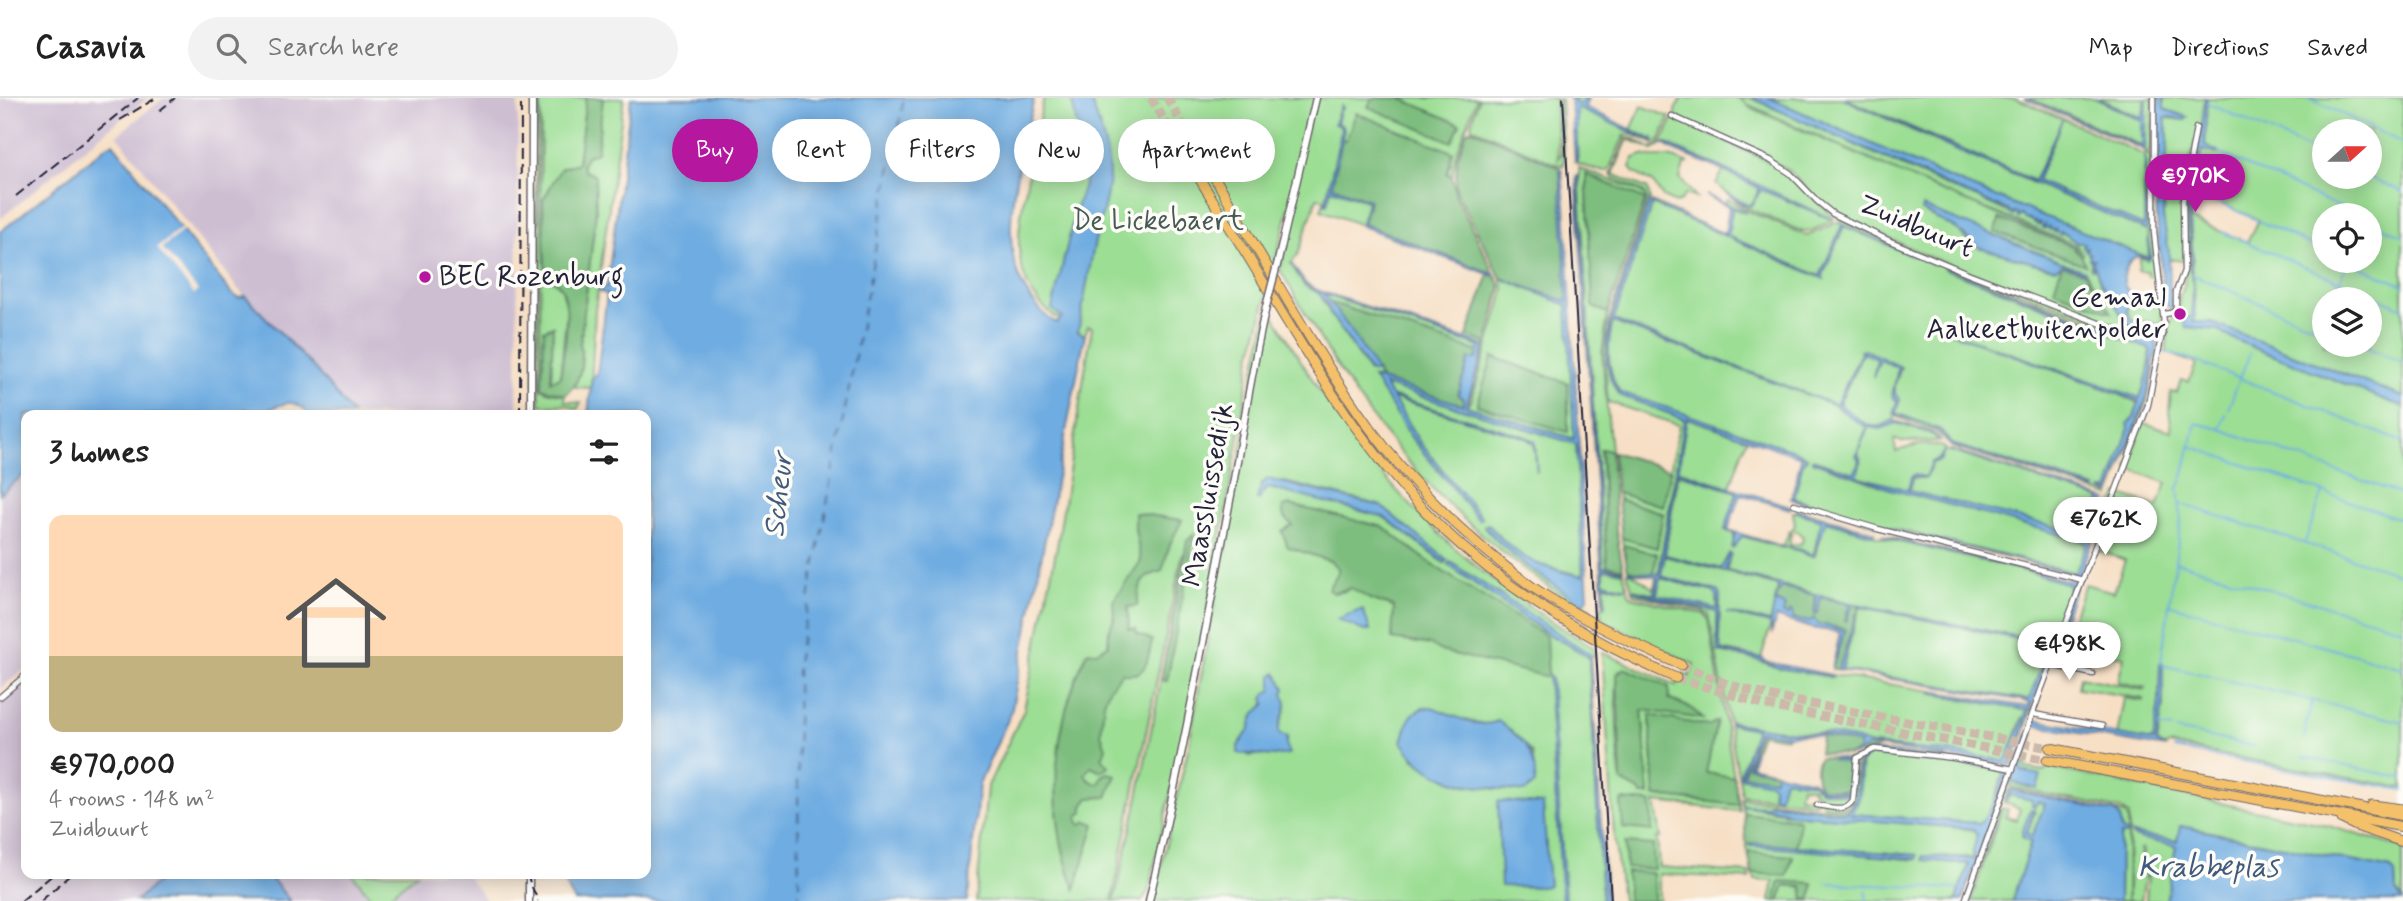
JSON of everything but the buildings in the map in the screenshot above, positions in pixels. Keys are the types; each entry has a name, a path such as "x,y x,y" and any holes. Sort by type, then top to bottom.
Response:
{"highway":[{"path":"1202,182 1325,383 1373,453 1444,531 1515,589 1575,629 1676,678"},
{"path":"1217,182 1351,400 1383,444 1424,492 1467,534 1530,585 1582,618 1681,665"},
{"path":"2050,748 2403,816"},
{"path":"2047,760 2403,827"},
{"path":"2308,797 2403,809"},
{"path":"2334,814 2356,827 2403,842"}],"street":[{"path":"531,410 532,98"},
{"name":"Maassluissedijk","path":"1149,901 1180,767 1250,378 1316,98"},
{"path":"1965,901 2148,405 2164,314 2154,232 2154,98"},
{"name":"Zuidbuurt","path":"1672,116 1770,160 1790,173 1816,201 1833,214 1890,241 2120,331 2161,335"},
{"path":"2164,314 2176,309 2176,292 2185,271 2182,212 2196,128"},
{"path":"1794,504 1878,530 2083,580"},
{"path":"2051,665 2093,674"},
{"path":"0,697 21,680"},
{"path":"2033,714 2102,726"},
{"path":"1817,805 1841,808 1849,805 1853,800 1857,758 1875,749 1954,758 2013,769"},
{"path":"529,879 529,901"}],"shaded area":[{"path":"0,98 148,98 0,219"},
{"path":"164,98 518,98 517,410 349,410 316,370 239,290 117,135"},
{"path":"21,477 21,672 0,689 0,494"},
{"path":"21,685 21,879 162,879 135,901 0,901 0,702"},
{"path":"272,879 356,879 374,901 290,901"},
{"path":"410,879 470,879 487,901 382,901"}],"green space":[{"path":"541,98 586,98 578,163 561,168 543,200 545,269 561,285 567,309 560,377 551,382 553,326 544,330 542,388 565,395 565,401 581,403 577,409 567,405 540,405"},
{"path":"586,98 603,98 597,152 586,156 582,165 584,171 595,175 596,211 580,345 581,366 575,384 565,395 542,388 544,330 553,326 551,381 560,377 567,322 564,294 559,284 550,280 545,264 543,200 561,168 578,163"},
{"path":"603,98 624,98 595,310 591,388 575,387 582,358 580,345 596,211 582,165 586,156 597,151"},
{"name":"De Lickebaert","path":"1044,98 1477,98 1455,158 1452,176 1447,174 1451,163 1389,225 1364,214 1361,225 1321,210 1325,199 1317,198 1298,254 1291,264 1304,285 1319,293 1368,371 1377,372 1379,379 1374,378 1413,440 1479,520 1418,440 1393,398 1526,437 1391,396 1384,385 1576,444 1583,576 1530,562 1484,526 1521,561 1590,608 1592,615 1524,569 1463,519 1409,462 1358,398 1280,270 1298,197 1292,196 1251,357 1190,707 1148,892 1141,901 1114,901 1161,680 1167,680 1191,547 1182,556 1112,901 976,901 987,788 1024,710 1058,541 1092,327 1088,326 1085,335 1078,332 1079,324 1054,316 1039,302 1028,286 1019,252 1021,215 1027,182 1104,182 1104,119 1040,119"},
{"path":"1372,98 1400,98 1460,124 1452,142 1368,107"},
{"path":"1479,98 1555,98 1558,159 1561,153 1558,100 1561,99 1564,165 1556,164 1472,127"},
{"path":"1575,98 1587,98 1582,109 1631,130 1642,106 1670,117 1661,138 1654,144 1631,134 1624,136 1609,170 1604,172 1578,164"},
{"path":"1682,98 1738,98 1745,103 1740,98 1751,98 1952,189 1965,192 2034,223 2038,222 2039,226 2041,223 2046,226 2045,229 2048,226 2054,232 2056,229 2083,243 2093,259 2091,262 2094,263 2091,264 2095,267 2092,268 2096,269 2100,281 2127,323 2151,329 2153,332 2132,330 2127,326 2130,330 2120,329 1930,257 1842,217 1828,209 1786,168 1677,117 1675,110","holes":["1745,103 1914,179 1792,126","1947,193 2076,245 2084,255 2077,248","1922,211 2085,271 2111,311 2106,311 2062,264 2056,268 2044,266 1990,250 1968,241 1957,229","1999,219 2081,254 2085,265 1996,232"]},
{"path":"1770,98 1842,98 1953,149 2147,231 2145,156 2144,226 1845,98 2016,98 2142,154 2151,155 2152,232 2148,235 2153,238 2158,281 2155,277 2148,276 2148,271 2138,271 2140,257 2148,260 2151,258 2149,255 2149,258 1941,175"},
{"path":"2028,98 2095,98 2142,121 2143,146"},
{"path":"2099,98 2145,98 2143,117 2141,118"},
{"path":"2147,98 2153,98 2152,149 2145,152"},
{"path":"2164,98 2205,98 2194,189 2187,210 2191,258 2189,267 2193,282 2192,317 2188,317 2195,327 2219,330 2252,347 2403,407 2403,788 2157,745 2163,705 2160,665 2159,703 2153,741 2117,736 2124,698 2144,699 2078,688 2080,677 2145,690 2146,688 2118,682 2124,657 2063,644 2085,584 2114,592 2125,560 2097,550 2118,494 2158,507 2167,483 2128,468 2143,423 2172,431 2169,411 2171,392 2177,393 2181,380 2189,382 2196,364 2166,352 2169,329 2179,309 2179,297 2184,284 2187,262 2185,206 2195,141 2183,193 2184,261 2169,259 2163,217 2168,137 2165,118 2184,120 2187,117 2164,109"},
{"path":"2207,98 2403,98 2403,397 2210,322 2193,322 2194,285 2189,209 2196,192 2203,150 2217,154 2205,145","holes":["2197,193 2258,220 2247,242 2192,220"]},
{"path":"536,100 539,103 536,224"},
{"path":"1356,113 1453,152 1447,174 1452,176 1456,196 1501,287 1487,343 1467,336 1489,274 1493,274 1363,224 1369,200 1332,186 1342,139 1346,140"},
{"path":"1675,119 1780,167 1834,218 1811,231 1801,231 1742,206 1716,184 1723,171 1744,179 1664,143 1653,150 1631,140 1627,141 1613,174 1648,189 1650,199 1612,317 1607,340 1607,361 1611,380 1619,395 1684,419 1658,575 1653,575 1657,554 1623,545 1622,538 1657,548 1663,513 1618,499 1617,493 1663,506 1679,425 1608,402 1604,352 1606,331 1647,200 1644,192 1613,178 1611,174 1626,138 1634,139 1650,148 1655,147 1662,141"},
{"path":"1472,129 1561,168 1569,304 1501,278 1456,190 1457,159 1467,131"},
{"path":"1642,155 1668,157 1689,163 1684,165 1680,178 1696,198 1685,194 1681,201 1676,203 1664,198 1652,182 1633,172 1630,167 1634,158"},
{"path":"1579,168 1641,192 1645,196 1645,200 1586,175 1593,307 1608,313 1602,353 1611,451 1600,449 1607,564 1623,570 1603,566"},
{"path":"1586,174 1645,200 1608,313 1593,307"},
{"path":"1728,199 1743,209 1807,236 1842,220 1933,261 2082,318 2121,332 2152,335 2148,340 2126,336 1943,267 2151,350 2147,380 2140,398 2083,379 2139,403 2108,490 2101,490 2110,494 2145,402 2153,367 2155,368 2147,401 2110,496 1952,447 1935,431 1895,416 1894,421 1935,435 1940,441 1902,442 1894,439 1896,452 1919,445 1937,445 2103,499 2091,530 2086,535 2024,523 2085,542 2076,573 1877,525 1794,498 1803,462 1807,457 1788,448 1619,392 1610,366 1609,338 1622,287 1652,202 1727,236 1733,207 1725,203"},
{"path":"2000,219 2072,246 2081,255 2085,265 1995,232"},
{"path":"535,244 538,245 537,405 534,402"},
{"path":"2062,264 2085,273 2111,312 2054,290"},
{"path":"1501,278 1567,305 1575,439 1466,406 1484,346 1466,340 1467,336 1487,343 1468,404 1472,400 1504,289","holes":["1493,357 1568,383 1568,432 1477,405"]},
{"path":"1323,294 1480,347 1479,352 1329,302"},
{"path":"2130,299 2162,304 2159,333 2156,333 2157,323 2131,320 2127,311"},
{"path":"1329,302 1479,352 1476,360 1469,359 1458,395 1464,399 1463,405 1381,380 1352,332"},
{"path":"1269,307 1308,374 1334,412 1361,448 1419,514 1450,544 1518,599 1593,647 1594,657 1590,657 1450,562 1448,565 1548,634 1589,658 1602,901 1565,901 1549,677 1562,901 1153,901 1188,750 1252,383","holes":["1281,481 1379,505 1447,560 1444,563 1381,515 1269,488 1258,496 1262,483","1290,505 1383,527 1434,566 1545,636 1455,654 1441,651 1432,645 1393,639 1394,607 1370,599 1351,587 1343,592 1333,593 1328,589 1338,573 1338,568 1330,561 1288,547 1282,531 1292,525","1280,682 1285,688 1283,694 1286,708 1278,730 1274,756 1249,756 1238,746 1249,730 1255,713 1263,707 1272,690","1431,707 1460,719 1510,729 1532,753 1534,766 1525,792 1464,785 1446,779 1413,758 1421,708"]},
{"path":"1492,357 1568,383 1568,432 1477,405"},
{"path":"1687,418 1747,438 1730,487 1678,470"},
{"path":"1601,449 1611,451 1616,531 1623,569 1607,565"},
{"path":"1613,452 1671,470 1663,506 1617,493"},
{"path":"1678,473 1737,492 1725,530 1734,534 1733,548 1742,536 1783,548 1789,532 1792,534 1790,546 1802,543 1803,537 1797,531 1791,531 1795,525 1793,512 1800,510 1824,517 1814,556 1824,522 1827,520 1879,537 2018,569 2069,584 2068,598 2051,640 2047,643 2044,660 2029,700 1842,670 1860,606 2043,643 1854,604 1727,571 1730,554 1721,569 1665,555"},
{"path":"1618,499 1663,513 1657,548 1622,538"},
{"path":"1290,505 1383,527 1434,566 1546,636 1548,677 1441,651 1431,645 1392,639 1394,607 1370,599 1351,588 1333,593 1328,589 1338,573 1338,568 1330,561 1288,547 1282,531 1292,525 1283,515 1283,507"},
{"path":"1135,513 1182,520 1170,544 1162,571 1144,579 1137,606 1128,607 1129,629 1136,629 1137,634 1152,640 1145,666 1137,673 1122,673 1109,689 1104,703 1101,733 1106,748 1102,758 1109,766 1101,771 1091,766 1085,774 1096,784 1108,773 1116,775 1107,797 1089,798 1083,806 1083,812 1077,817 1080,825 1087,821 1095,824 1075,889 1065,860 1056,800 1060,738 1076,679 1088,651 1096,652 1108,645 1109,630 1114,619 1113,601 1141,561"},
{"path":"1194,534 1167,681 1161,680 1187,541"},
{"path":"1623,545 1657,554 1653,575 1628,570"},
{"path":"1664,556 1778,586 1771,622 1735,615 1771,624 1761,658 1721,650 1718,591 1661,577"},
{"path":"1604,569 1623,572 1632,597 1704,614 1709,620 1734,777 1706,773 1708,726 1650,716 1655,796 1739,805 1740,811 1655,802 1661,838 1657,838 1659,867 1749,873 1750,879 1659,874 1659,901 1654,901 1653,874 1626,873 1628,901 1622,901 1614,835 1602,652 1677,686 1682,674 1689,677 1694,664 1602,620 1601,607 1606,605 1604,585 1626,588 1604,582","holes":["1620,670 1669,699 1691,708 1702,718 1642,709 1649,795 1642,795 1621,781 1616,706"]},
{"path":"1627,573 1632,573 1654,589 1656,577 1658,578 1655,594 1634,589 1658,598 1718,612 1719,652 1758,660 1778,668 1932,691 1932,694 2030,711 2033,707 2012,765 1998,764 2010,764 2028,713 2022,719 2006,761 1871,745 1827,734 1785,731 1729,722 1709,615 1703,611 1634,594"},
{"path":"1660,578 1714,592 1718,610 1657,596"},
{"path":"1782,587 1816,595 1814,614 1817,613 1821,597 1849,604 1846,622 1853,603 1860,606 1840,669 1832,669 1844,629 1806,622 1783,614 1784,606 1776,602 1777,593"},
{"path":"1624,668 1669,687 1669,699 1691,708 1703,719 1642,710 1649,795 1642,795 1621,781 1617,674"},
{"path":"1650,715 1708,726 1717,721 1706,773 1734,777 1739,805 1655,796"},
{"path":"1729,724 1756,729 1739,777 1771,783 1772,796 1779,797 1783,779 1813,783 1820,790 1846,795 1851,790 1854,760 1851,801 1843,807 1823,805 1820,795 1813,791 1814,788 1801,786 1799,796 1812,798 1815,795 1815,803 1742,795"},
{"path":"1759,732 1787,735 1786,738 1761,734 1749,766 1776,772 1777,777 1772,780 1743,776"},
{"path":"1821,736 1860,743 1858,751 1853,755 1819,753"},
{"path":"1866,746 1881,747 1855,755"},
{"path":"1872,751 1946,758 1876,752 1861,758 1854,801 1851,807 1845,813 1773,803 1766,806 1743,805 1789,814 1975,830 1977,839 1973,860 1968,857 1923,856 1924,860 1969,864 1956,901 1779,901 1784,885 1802,887 1804,899 1811,899 1813,884 1781,881 1775,901 1770,901 1774,881 1755,880 1752,873 1787,876 1793,857 1748,852 1746,843 1915,860 1917,855 1796,846 1798,819 1744,813 1741,798 1844,810 1851,805 1857,763 1860,757"},
{"path":"2020,754 2011,782 2032,788 2021,771 2027,755 2026,768 2045,771 2046,767 2322,824 2403,848 2403,898 2396,891 2395,873 2391,869 2181,826 2177,841 2131,834 2134,837 2176,846 2166,901 2146,901 2148,876 2142,848 2145,876 2141,901 2128,901 2129,815 2122,810 2011,787 2009,784"},
{"path":"1870,755 2009,769 2010,771 1981,853 2008,773 2004,770 1992,806 1979,823 1851,814 1859,799 1862,761"},
{"path":"1821,757 1854,760 1831,759 1849,763 1848,791 1820,788 1816,767"},
{"path":"2008,789 2125,814 2128,819 2127,901 2119,901 2120,840 2121,835 2127,833 2122,831 2120,817 2114,812 2011,790 2005,802 2009,795 2033,800 2032,805 2035,806 2037,801 2045,804 2033,836 2027,834 2035,811 2031,809 2022,835 2031,841 2012,901 1971,901 2002,809 1967,901 2000,808 2008,809 2006,817 2016,820 2020,809 2003,802"},
{"path":"1623,800 1651,802 1652,831 1623,828"},
{"path":"1744,813 1798,819 1800,821 1796,846 1746,843"},
{"path":"1625,843 1653,845 1654,869 1626,868"},
{"path":"1748,852 1793,856 1787,876 1752,873"},
{"path":"1626,872 1653,873 1654,901 1628,901"},
{"path":"356,879 410,879 382,901 374,901"},
{"path":"1780,881 1813,883 1811,899 1804,899 1802,887 1785,885 1779,901 1775,901"}],"water":[{"name":"Scheur","path":"631,98 1034,98 1029,119 1014,119 1015,182 1011,234 1014,260 1022,284 1041,311 1057,323 1062,317 1052,309 1076,208 1085,182 1104,182 1104,140 1109,177 1078,332 1085,335 1011,713 979,784 967,901 575,901 562,879 651,879 651,410 589,410 592,378 597,374 607,294 600,292 601,287 607,287"},
{"path":"1075,98 1090,98 1097,119 1076,119 1072,102"},
{"path":"1569,98 1574,98 1575,103 1581,104 1584,98 1588,98 1585,107 1651,139 1654,138 1654,142 1577,108 1575,162"},
{"path":"1751,98 1770,98 1941,175 2149,258 2148,237 2151,258 2148,260 2139,256 2133,258 2126,270 2124,284 2129,292 2141,295 2139,302 2130,299 2127,311 2131,320 2160,324 2155,336 2158,341 2157,349 2147,396 2110,493 2101,490 2108,490 2129,428 2128,423 2134,418 2139,401 1941,329 2140,398 2151,363 2150,349 1943,268 2114,332 2148,339 2152,335 2151,329 2127,323 2100,281 2096,269 2092,269 2094,262 2085,250 2087,247 2083,247 2084,243 2077,243 2064,233 2060,235 2061,232 2056,233 2056,230 2054,232 2053,229 2049,230 2049,227 2045,228 2045,225 2043,228 2041,223 2037,225 2038,222 2026,220 2021,215 2018,218 2017,213 2013,216 2014,212 2010,214 2010,211"},
{"path":"1842,98 2034,181 2062,120 2037,181 2144,226 2145,156 2147,231 1953,149"},
{"path":"2025,98 2142,147 2142,121 2095,98 2142,118 2147,98 2145,150"},
{"path":"2159,98 2164,98 2164,109 2187,117 2184,120 2165,118 2168,137 2163,217 2169,252 2170,298 2174,304 2170,308 2165,304 2153,305 2165,302 2156,200 2155,149"},
{"path":"2205,98 2205,145 2219,153 2203,150 2196,192 2189,209 2194,285 2193,322 2210,322 2403,397 2403,407 2252,347 2219,330 2186,327 2184,321 2192,316 2193,282 2189,267 2191,258 2187,210 2194,189"},
{"path":"1341,106 1343,107 1337,123 1342,126 1344,130 1332,186 1369,200 1363,224 1494,274 1493,276 1361,226 1367,201 1331,189 1325,204 1341,131 1340,126 1334,124"},
{"path":"113,143 232,294 239,298 245,296 316,370 349,410 305,410 288,403 268,410 21,410 21,477 0,494 0,232"},
{"path":"1663,143 1831,219 1762,190 1754,200 1759,188 1670,149"},
{"path":"1560,171 1565,206 1588,598 1583,604 1518,559 1484,526 1488,524 1509,546 1530,560 1583,576 1576,444 1384,385 1391,396 1524,436 1535,441 1537,473 1534,444 1526,438 1393,398 1418,440 1482,518 1479,520 1413,440 1373,378 1463,405 1464,399 1458,395 1469,359 1476,359 1480,347 1324,294 1377,372 1370,372 1331,315 1327,304 1319,293 1304,285 1291,263 1306,284 1317,290 1485,346 1466,406 1574,439 1567,305 1503,279 1567,301"},
{"path":"1578,175 1603,566 1623,571 1604,569 1604,582 1626,588 1604,585 1604,606 1576,176"},
{"path":"1706,195 1746,213 1732,208 1728,236 1820,276 1842,225 1839,223 1936,264 1844,226 1823,275 1824,279 1652,204 1614,320 1836,405 1861,353 1860,350 1864,349 1901,367 1895,384 1895,394 1900,399 1896,413 1922,423 1893,413 1897,401 1892,396 1898,368 1880,360 1873,377 1877,359 1863,352 1839,404 1870,426 1884,425 1892,420 1932,433 1941,442 1930,433 1896,423 1881,429 1868,427 1858,452 1861,461 1857,476 1908,490 1911,477 1926,477 1932,462 1939,459 1945,449 1941,460 1932,463 1926,478 1912,478 1910,491 2086,535 2091,530 2101,499 1950,450 2107,500 2030,711 1931,693 1932,691 2028,707 2030,703 2021,700 1838,670 1857,612 1842,670 2029,700 2044,660 2047,643 2051,640 2068,598 2069,584 1881,535 2072,581 2076,576 2073,574 1884,527 2075,573 2086,546 2084,541 1890,489 1812,461 1854,473 1859,461 1856,455 1867,427 1832,404 1613,322 1609,358 1612,375 1620,392 1793,450 1807,458 1803,462 1794,498 1877,525 1791,499 1801,459 1799,456 1687,418 1678,471 1790,506 1790,509 1740,494 1728,530 1781,546 1742,536 1732,548 1735,534 1725,530 1737,492 1677,473 1665,555 1721,569 1729,553 1731,554 1726,568 1728,571 1853,604 1845,622 1849,604 1821,597 1817,613 1814,614 1817,598 1815,595 1782,587 1779,592 1777,585 1665,556 1661,576 1718,591 1719,638 1722,651 1762,658 1767,662 1832,677 1778,668 1758,660 1719,652 1717,612 1632,590 1655,594 1657,577 1627,571 1659,574 1684,419 1619,395 1611,380 1607,361 1607,340 1649,202 1725,234 1729,207","holes":["1660,578 1714,592 1718,609 1657,595"]},
{"path":"1923,207 2086,273 2063,264 2056,268 2044,266 1978,247 1957,229 1922,211"},
{"path":"1927,424 1939,429 1952,444 2096,488 2095,490 1950,445 1946,438"},
{"path":"1267,479 1381,506 1447,560 1445,563 1384,517 1269,488 1265,489 1259,500 1257,499 1261,486"},
{"path":"1797,510 1875,532 1874,535 1826,521 1813,557 1786,547 1802,550 1811,555 1814,553 1821,520 1796,512"},
{"path":"1450,562 1590,654 1606,901 1602,901 1589,658 1548,634 1448,565"},
{"path":"1777,593 1776,603 1785,606 1783,614 1789,615 1790,611 1793,612 1793,619 1809,622 1814,618 1818,624 1845,630 1832,669 1840,632 1811,628 1776,617 1772,632 1770,624 1726,613 1770,622"},
{"path":"1857,604 2044,642 2043,644"},
{"path":"1363,609 1370,630 1364,631 1337,619"},
{"path":"2160,664 2163,664 2163,705 2156,742 2166,748 2033,725 2034,720 2153,741 2159,703"},
{"path":"1276,673 1285,688 1283,694 1286,704 1279,734 1288,737 1286,744 1289,754 1274,756 1238,753 1238,746 1249,730 1255,713 1266,704 1264,698 1266,693 1272,690 1272,675"},
{"path":"1548,677 1551,678 1565,901 1562,901"},
{"path":"1431,707 1472,723 1489,724 1498,721 1527,747 1534,763 1535,784 1525,792 1473,785 1442,777 1427,769 1402,742 1413,714"},
{"path":"2026,713 2029,714 2010,765 1873,746 1855,754 1848,755 1857,752 1860,744 1823,736 1759,731 1751,748 1754,751 1752,750 1742,775 1775,779 1776,772 1813,781 1821,788 1846,792 1849,763 1831,758 1852,761 1851,790 1848,795 1820,790 1813,783 1784,779 1779,797 1773,796 1771,783 1739,777 1756,729 1729,722 1785,731 1827,734 1871,745 2006,761"},
{"path":"2029,731 2033,733 2033,739 2021,771 2041,775 2037,789 2011,782"},
{"path":"1754,751 1751,764 1772,771 1749,767"},
{"path":"1873,752 1941,759 1998,769 1870,755 1861,764 1859,799 1851,814 1979,823 1992,806 2004,770 2008,771 1962,901 1956,901 1969,864 1923,860 1923,856 1974,859 1977,835 1973,829 1789,814 1782,810 1742,805 1766,806 1773,803 1845,813 1854,801 1861,759"},
{"name":"Krabbeplas","path":"2011,790 2115,812 2120,817 2122,830 2127,833 2121,835 2120,839 2119,901 2012,901 2031,842 2023,838 2025,824 2031,809 2034,809 2027,834 2032,836 2045,804 2037,802 2035,806 2032,805 2032,800 2010,795 2005,802"},
{"path":"1498,801 1543,804 1549,885 1501,886"},
{"name":"Krabbeplas","path":"2180,826 2391,869 2395,873 2396,891 2403,901 2166,901 2176,846 2134,837 2131,834 2177,841"},
{"path":"1749,843 1917,855 1917,859 1750,846"},
{"path":"162,879 272,879 290,901 135,901"}],"pier":[{"path":"184,226 186,228 162,248 198,291 194,294 157,248"}],"waterway":[{"path":"2309,98 2403,143"},
{"path":"2207,103 2312,151"},
{"path":"2219,153 2330,203"},
{"path":"2382,183 2403,192"},
{"path":"2193,191 2312,246"},
{"path":"2382,226 2403,236"},
{"path":"2222,232 2403,308"},
{"path":"2338,287 2343,273"},
{"path":"2375,273 2403,285"},
{"path":"2193,275 2312,325"},
{"path":"2164,352 2187,358 2403,442"},
{"path":"2228,409 2250,353"},
{"path":"2382,354 2403,362"},
{"path":"2161,663 2181,520 2178,488 2196,423 2220,429 2226,414"},
{"path":"2220,429 2403,495"},
{"path":"2190,446 2403,520"},
{"path":"2305,542 2323,492"},
{"path":"2181,504 2403,575"},
{"path":"2177,562 2403,629"},
{"path":"2171,605 2403,668"},
{"path":"2162,665 2403,722"},
{"path":"2304,737 2312,701"},
{"path":"2159,727 2172,729"},
{"path":"2176,730 2253,746"},
{"path":"2174,749 2403,790"},
{"path":"2304,757 2403,778"},
{"path":"1827,883 1960,889"},
{"path":"1866,901 1867,890"}],"ferry route":[{"path":"799,901 797,662 904,98"}],"tunnel":[{"path":"1151,98 1164,119"},
{"path":"1167,98 1179,119"},
{"path":"1681,665 1727,684 1773,697 2050,748"},
{"path":"1676,678 1769,706 2047,760"}],"tram line":[{"path":"1563,98 1611,901"}],"railway":[{"path":"16,196 138,98"},
{"path":"120,120 156,98"},
{"path":"159,111 175,98"},
{"path":"520,410 521,98"},
{"path":"21,901 48,879"},
{"path":"41,901 65,879"},
{"path":"529,879 538,901"}],"place":[{"name":"BEC Rozenburg","path":"425,277"},
{"name":"Gemaal Aalkeetbuitenpolder","path":"2180,314"}]}
